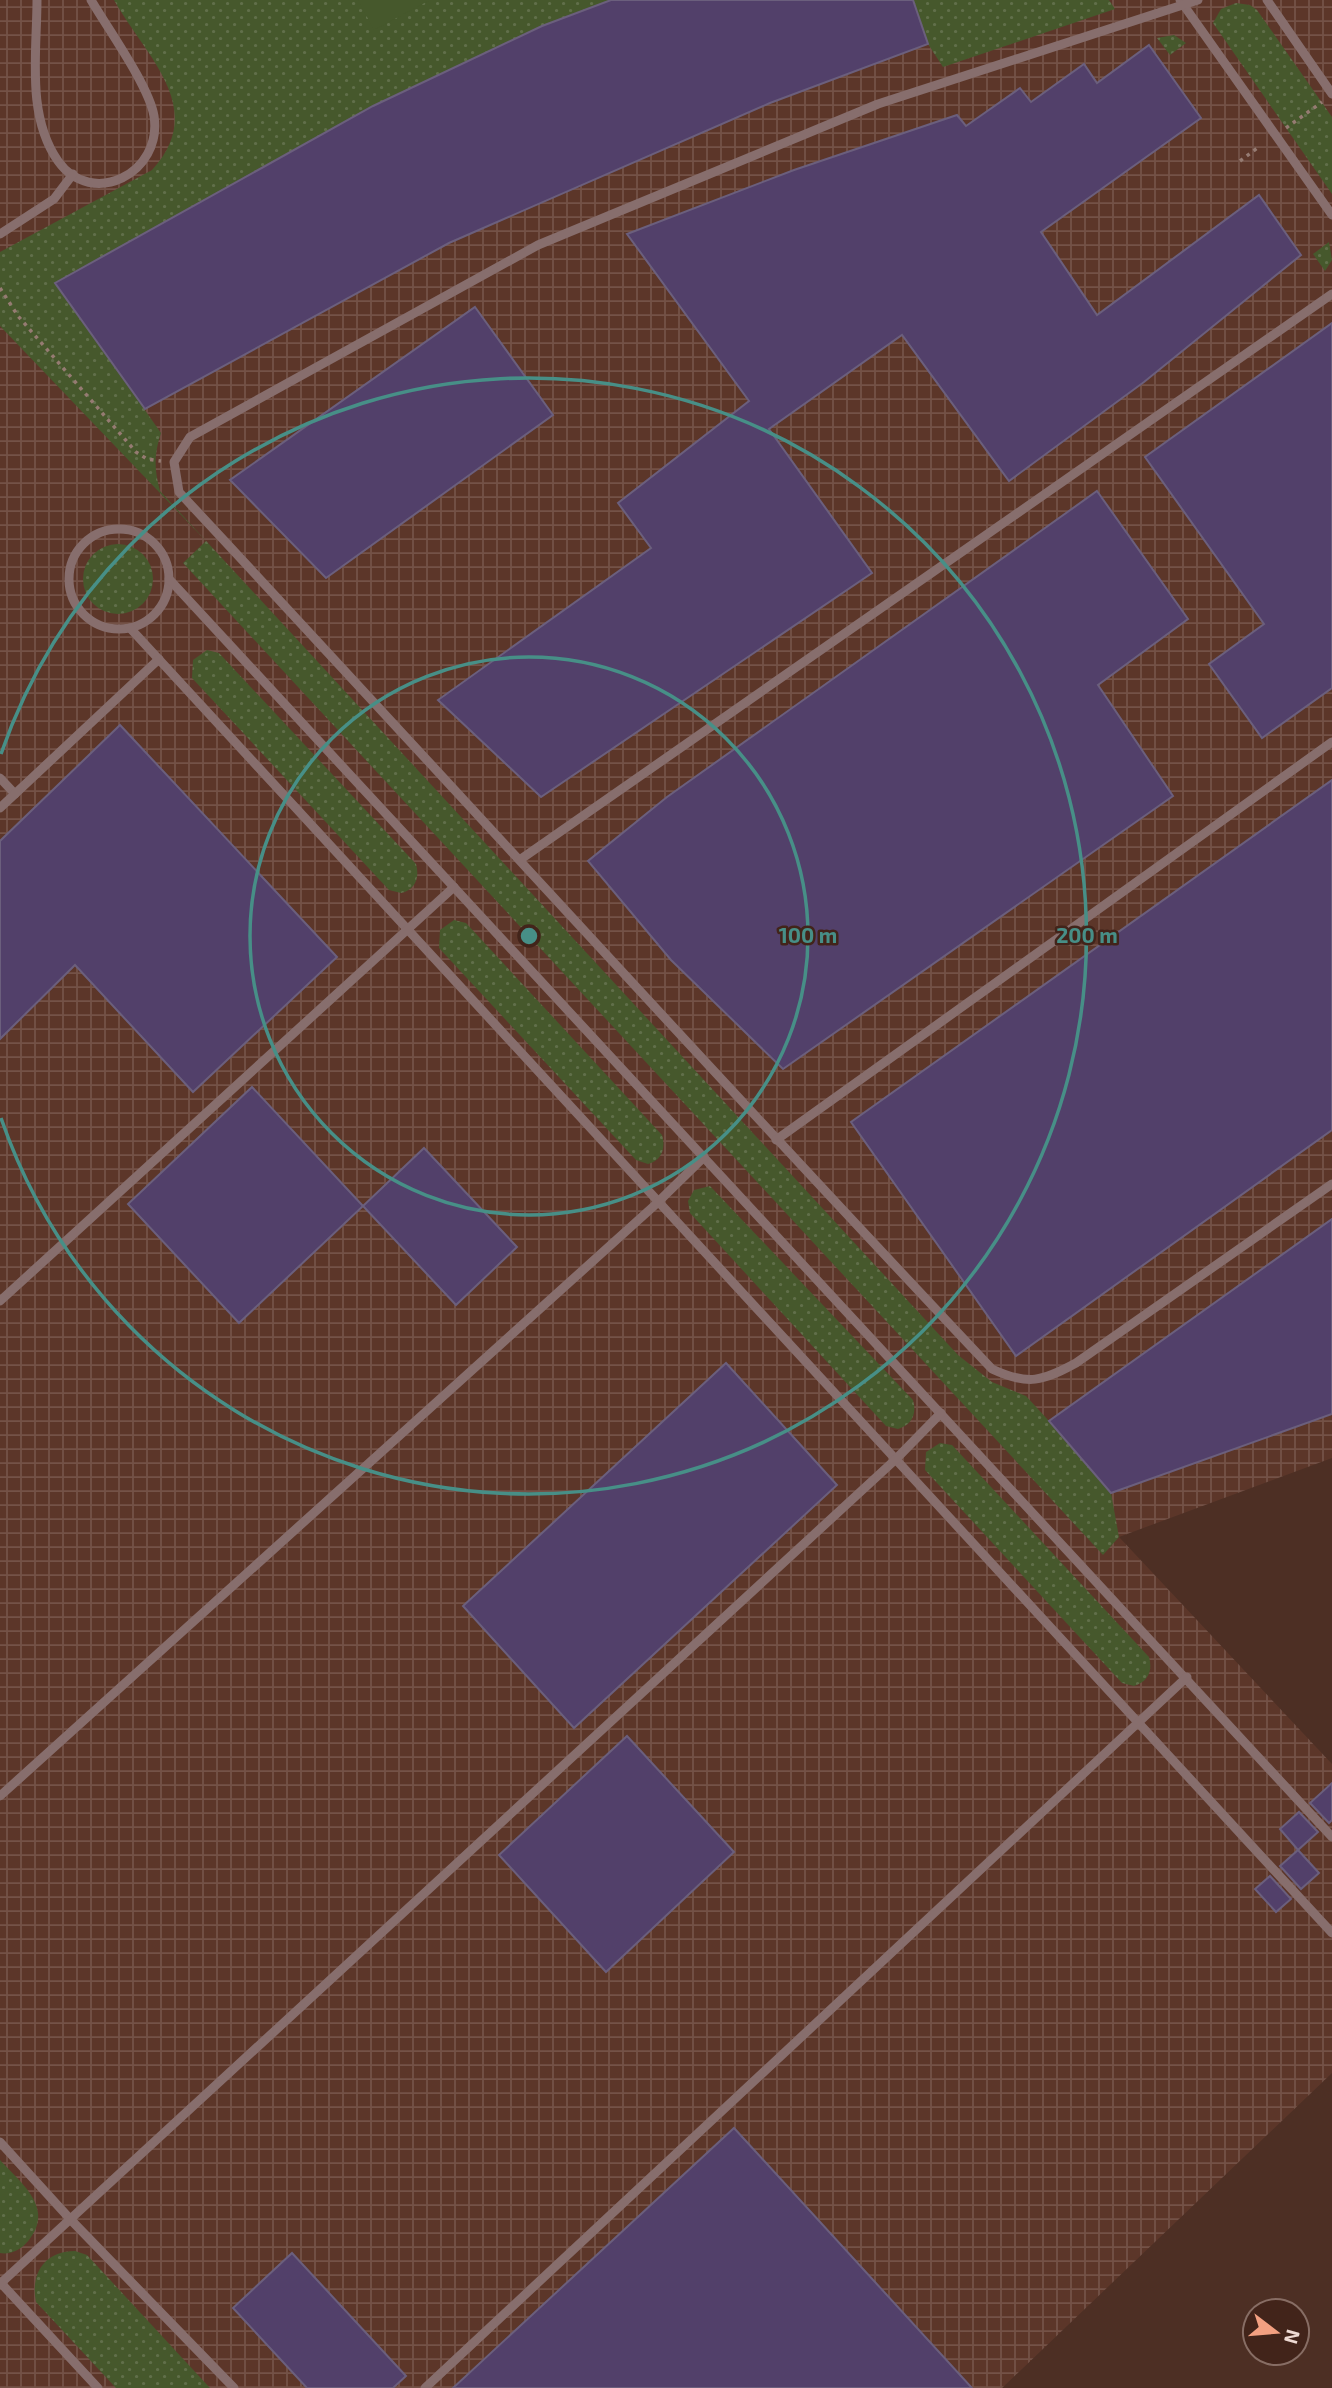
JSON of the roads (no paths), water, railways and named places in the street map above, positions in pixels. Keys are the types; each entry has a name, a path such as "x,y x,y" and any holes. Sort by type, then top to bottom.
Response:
{"lane":[{"path":"37,0 36,99 46,137 58,162 73,174 92,181 118,181 141,168 156,139 150,97 91,0"},
{"path":"1198,0 1181,1 878,104 538,245 190,437 174,462 179,492 521,859 776,1140 992,1369 1011,1378 1032,1381 1053,1375 1076,1363 1332,1184"},
{"path":"1267,0 1332,93"},
{"path":"1181,1 1332,215"},
{"path":"0,234 54,199 73,174"},
{"path":"521,859 1332,294"},
{"path":"169,579 166,595 159,609 146,621 130,628 113,629 97,624 78,607 69,584 70,567 77,551 102,531 133,531 159,549 169,579 1332,1837"},
{"path":"130,628 1332,1933"},
{"path":"0,808 159,659"},
{"path":"776,1140 1332,742"},
{"path":"0,778 15,794"},
{"path":"0,1301 454,887"},
{"path":"0,1796 658,1202 704,1157"},
{"path":"98,2388 1,2283 896,1459 941,1413"},
{"path":"425,2388 1186,1677"},
{"path":"0,2142 71,2220 234,2388"}]}
